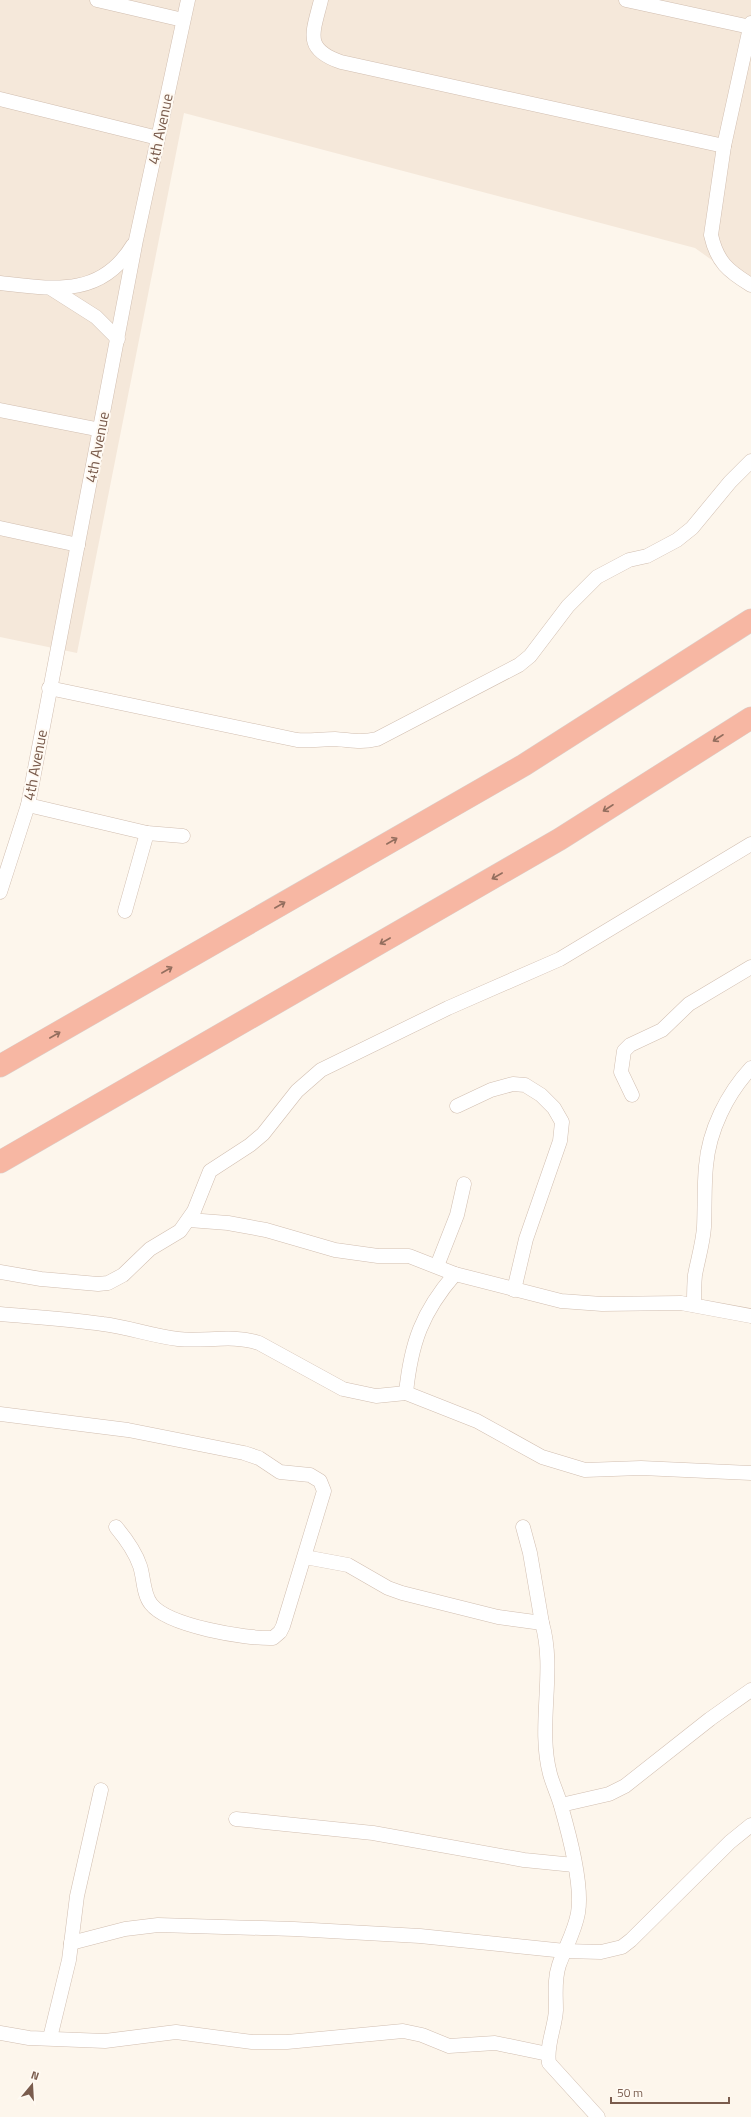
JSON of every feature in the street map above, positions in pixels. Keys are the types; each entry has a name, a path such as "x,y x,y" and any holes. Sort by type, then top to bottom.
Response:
{"highway":[{"path":"0,1066 524,765 751,620"},
{"path":"0,1162 560,839 751,718"}],"street":[{"path":"97,0 183,20"},
{"name":"4th Avenue","path":"0,892 28,806 49,688 101,430 136,240 188,0"},
{"path":"321,0 314,26 314,40 316,49 326,57 342,62 724,146"},
{"path":"626,0 751,25 724,146 711,235 714,248 724,266 751,285"},
{"path":"0,99 158,138"},
{"path":"0,283 64,289 81,285 111,271 125,257 136,240"},
{"path":"52,288 96,317 118,339"},
{"path":"0,410 101,430"},
{"path":"49,688 297,740 315,741 334,739 355,742 377,739 519,665 530,656 568,606 597,577 629,560 657,552 677,540 692,528 730,482 751,462"},
{"path":"0,528 78,545"},
{"path":"28,806 147,833 183,836"},
{"path":"125,911 147,833"},
{"path":"0,1272 41,1279 98,1284 108,1283 123,1275 150,1249 180,1231 194,1211 210,1170 250,1145 263,1134 297,1091 321,1070 448,1008 560,959 751,844"},
{"path":"632,1095 621,1072 624,1051 630,1044 662,1030 689,1004 751,967"},
{"path":"694,1305 695,1275 704,1227 706,1165 708,1150 714,1131 727,1101 739,1081 751,1068"},
{"path":"457,1106 491,1090 513,1084 525,1085 541,1095 554,1108 562,1122 560,1141 526,1239 514,1290"},
{"path":"437,1266 455,1221 464,1184"},
{"path":"188,1220 228,1223 259,1229 335,1250 378,1256 409,1256 455,1274 561,1301 602,1304 642,1303 694,1305 741,1316 751,1316"},
{"path":"406,1393 408,1369 419,1329 437,1295 455,1274"},
{"path":"0,1314 102,1324 176,1339 248,1339 259,1343 344,1389 376,1396 406,1393 477,1421 542,1457 585,1470 648,1468 751,1473"},
{"path":"0,1414 128,1430 244,1452 259,1458 280,1472 310,1475 320,1481 324,1491 283,1626 277,1636 265,1638 230,1634 177,1620 163,1613 152,1605 147,1595 136,1555 116,1527"},
{"path":"523,1527 530,1552 546,1645 546,1743 550,1774 561,1805 579,1896 578,1914 558,1966 554,1986 556,2010 548,2054 550,2063 598,2117"},
{"path":"305,1557 357,1569 388,1588 410,1595 498,1618 542,1623"},
{"path":"561,1805 609,1794 625,1786 710,1719 751,1690"},
{"path":"50,2038 69,1960 77,1896 101,1790"},
{"path":"236,1819 373,1833 524,1860 574,1865"},
{"path":"71,1943 125,1929 158,1925 294,1929 420,1936 565,1951 601,1952 622,1946 631,1940 730,1842 751,1825"},
{"path":"0,2033 29,2038 105,2041 176,2032 252,2042 287,2042 403,2031 422,2035 449,2046 495,2043 548,2054"}],"shaded area":[{"path":"0,0 751,0 751,288 695,248 184,113 77,653 0,637"}]}
